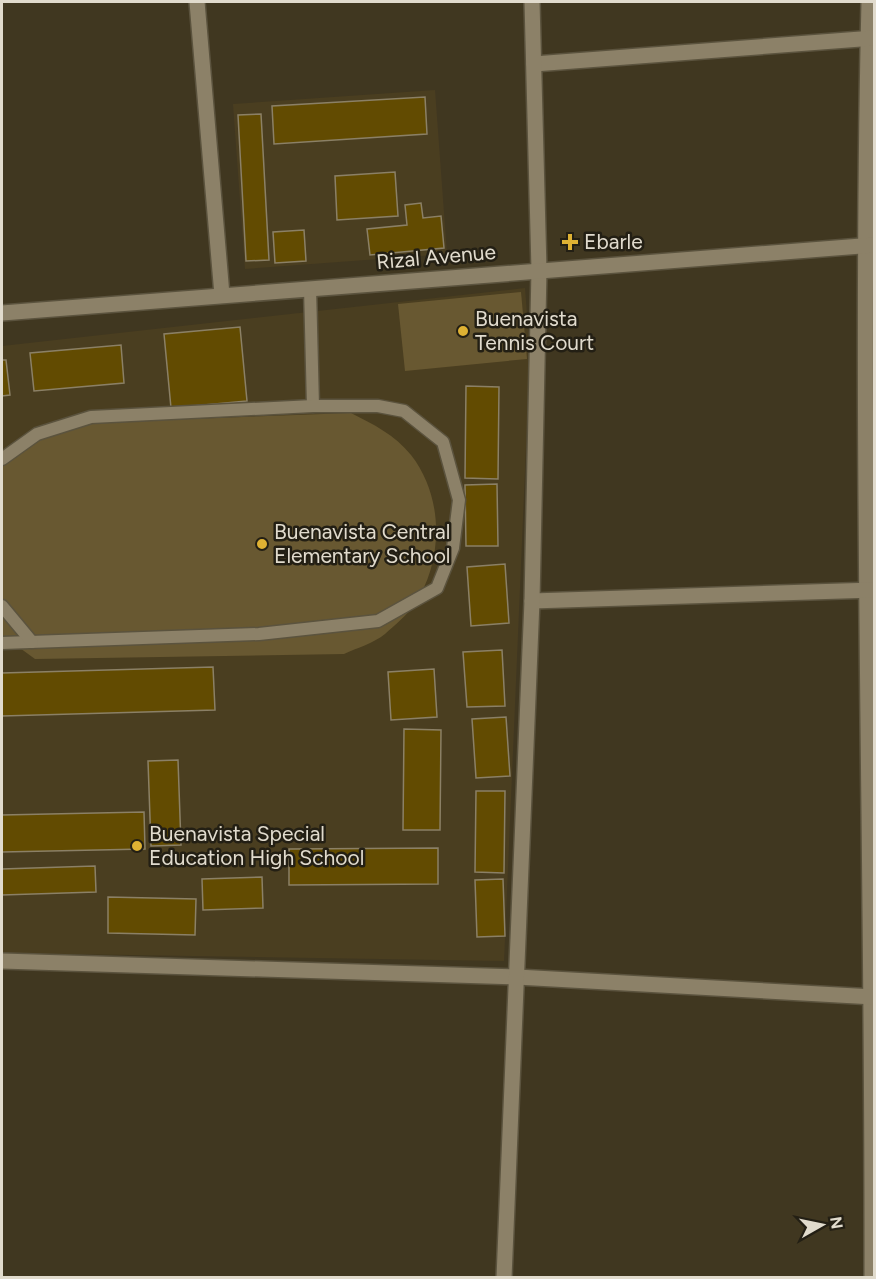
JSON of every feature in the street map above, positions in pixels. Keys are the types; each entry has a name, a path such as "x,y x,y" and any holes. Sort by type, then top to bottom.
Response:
{"street":[{"path":"198,2 222,295"},
{"path":"504,1278 532,601 539,270 532,2"},
{"path":"869,2 871,38 870,590 874,997 872,1278"},
{"path":"534,64 871,38"},
{"name":"Rizal Avenue","path":"2,313 869,245"},
{"path":"532,601 870,590"},
{"path":"2,961 517,977 874,997"}],"lane":[{"path":"310,288 313,406"},
{"path":"2,459 37,434 92,417 313,406 378,406 404,411 443,442 459,500 453,548 437,588 378,621 312,630 2,643"},
{"path":"2,606 32,642"}],"shaded area":[{"path":"435,90 447,254 245,269 233,104"},
{"name":"Buenavista Central Elementary School","path":"525,288 530,354 504,961 2,953 2,346"},
{"name":"Buenavista Tennis Court","path":"521,292 527,359 405,371 398,304"},
{"path":"351,413 391,436 405,448 422,472 430,490 434,509 435,549 424,588 408,613 381,637 344,654 35,659 2,635 2,458 55,424"}],"building":[{"path":"425,97 427,134 274,144 272,106"},
{"path":"261,114 269,260 246,261 238,115"},
{"path":"395,172 398,216 337,220 335,176"},
{"path":"421,203 423,218 441,216 444,248 370,255 367,229 407,225 405,205"},
{"path":"304,230 306,261 275,263 273,232"},
{"path":"240,327 247,401 171,408 164,334"},
{"path":"121,345 124,383 34,391 30,353"},
{"path":"2,360 6,360 10,395 2,396"},
{"path":"466,386 499,387 498,479 465,478"},
{"path":"497,484 498,546 466,546 465,485"},
{"path":"505,564 509,623 471,626 467,567"},
{"path":"502,650 505,706 467,707 463,652"},
{"path":"213,667 215,710 2,716 2,673"},
{"path":"434,669 437,717 391,720 388,672"},
{"path":"506,717 510,776 476,778 472,719"},
{"path":"404,729 441,730 440,830 403,830"},
{"path":"178,760 181,845 151,846 148,761"},
{"path":"476,791 505,791 504,873 475,872"},
{"path":"144,812 145,849 2,852 2,815"},
{"path":"438,848 438,884 289,885 289,849"},
{"path":"95,866 96,892 2,895 2,869"},
{"path":"262,877 263,908 203,910 202,879"},
{"path":"503,879 505,936 477,937 475,880"},
{"path":"108,897 196,899 195,935 108,933"}],"place":[{"name":"Ebarle","path":"570,242"},
{"name":"Buenavista Tennis Court","path":"463,331"},
{"name":"Buenavista Central Elementary School","path":"262,544"},
{"name":"Buenavista Special Education High School","path":"137,846"}]}
